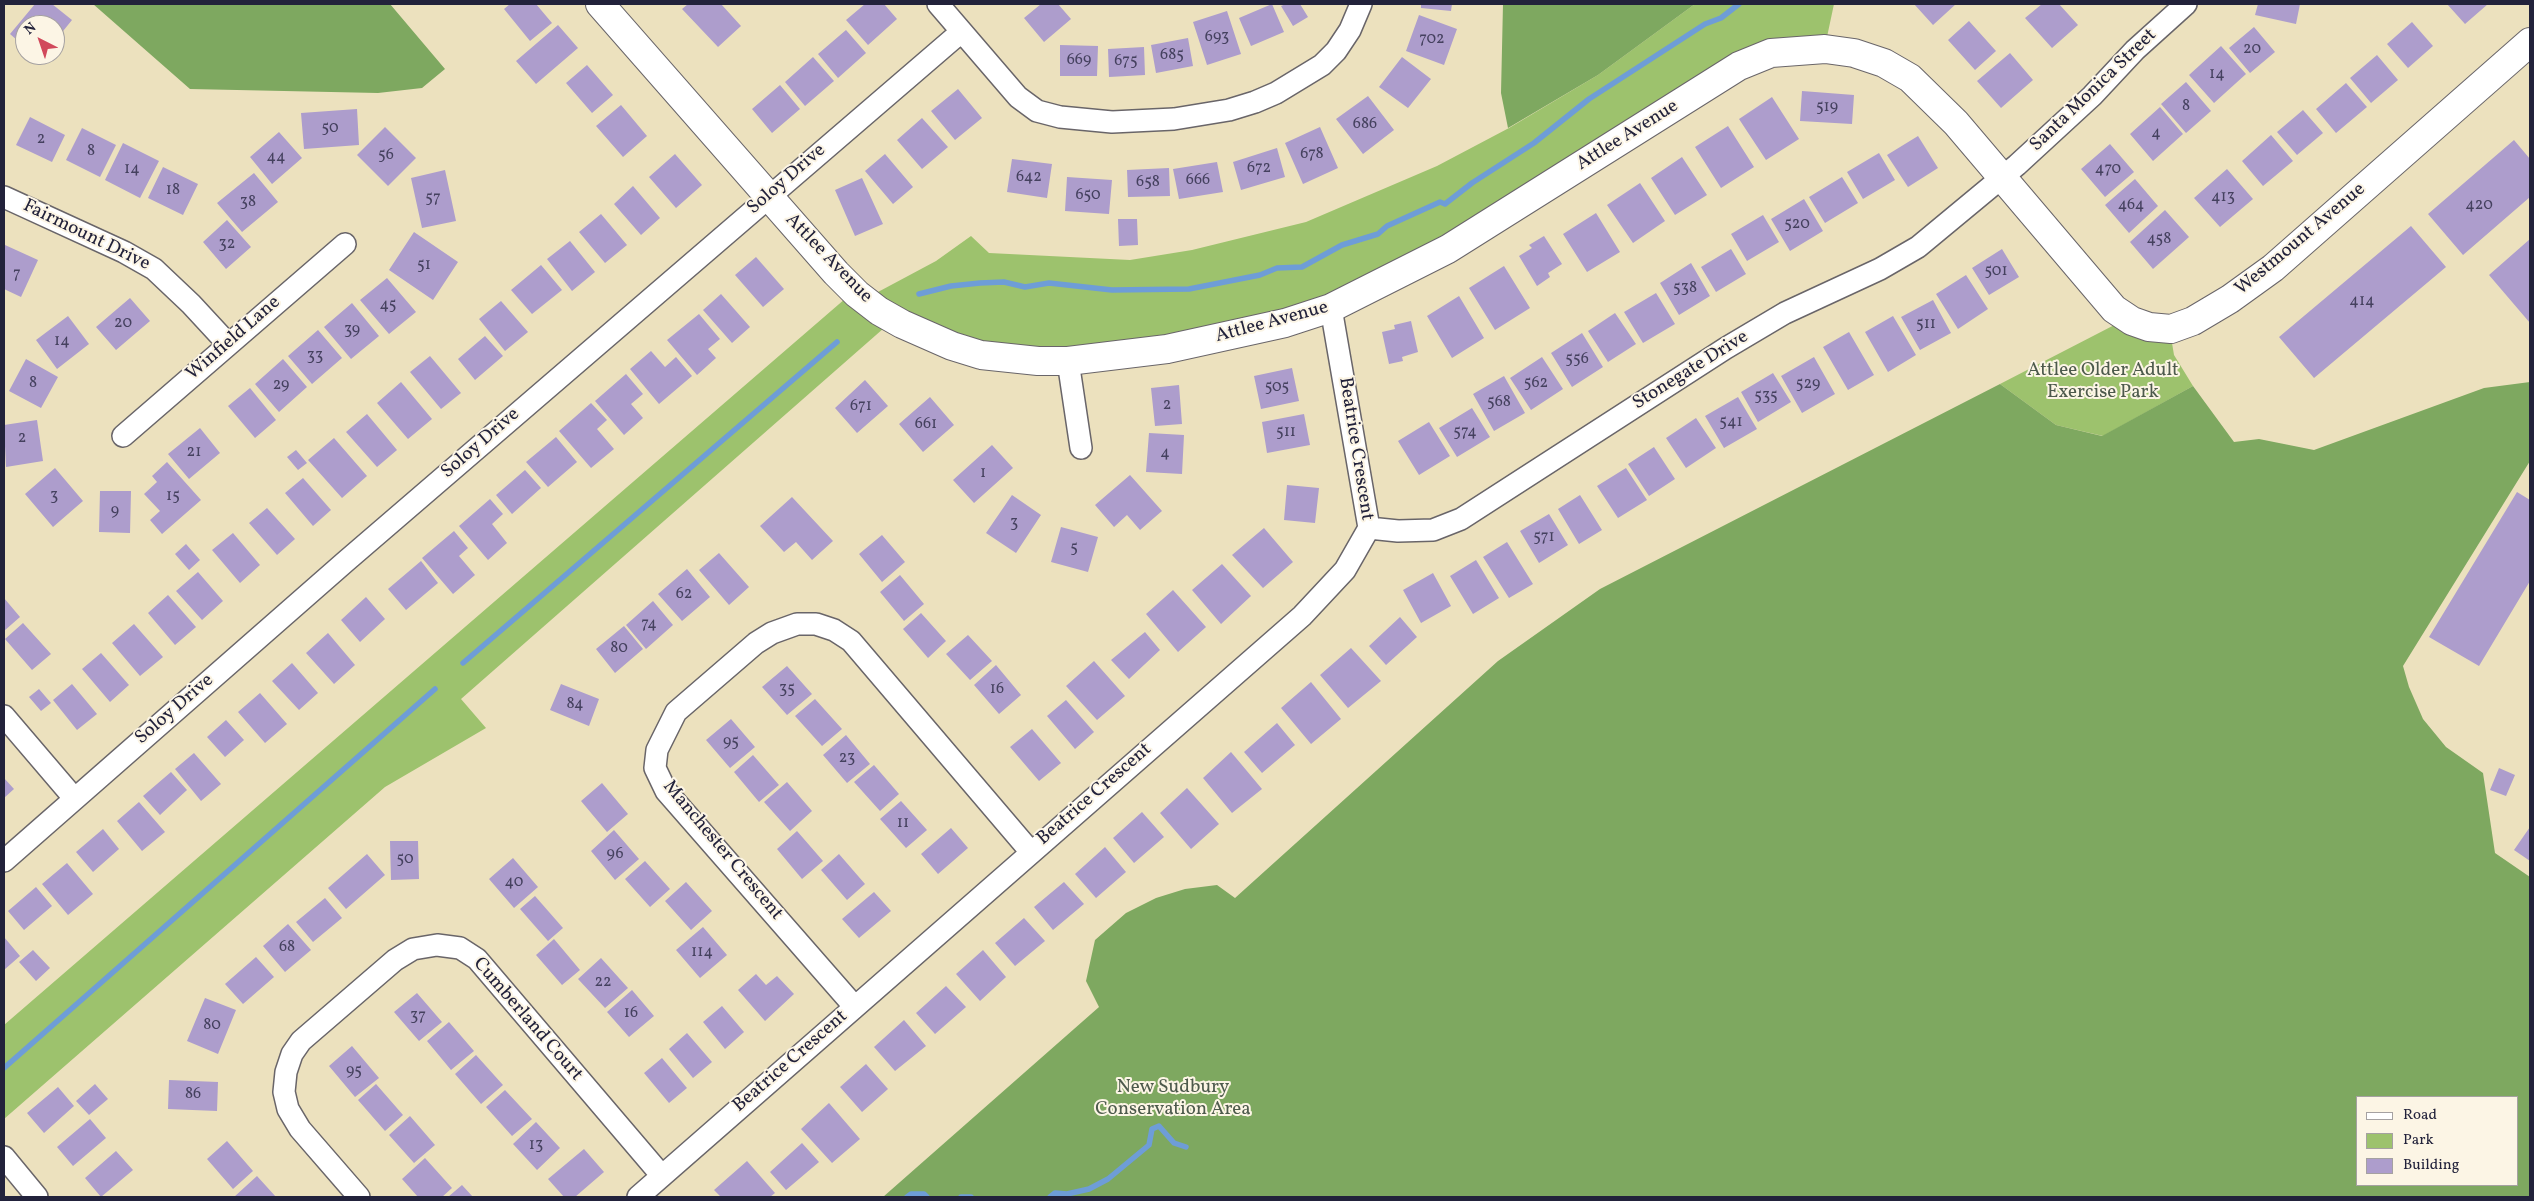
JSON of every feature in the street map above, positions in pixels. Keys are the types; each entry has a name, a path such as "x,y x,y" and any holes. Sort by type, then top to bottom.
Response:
{"street":[{"name":"Attlee Avenue","path":"600,4 850,287 878,311 902,324 930,338 981,355 1022,360 1068,361 1168,349 1285,323 1331,308 1448,249 1739,66 1771,53 1824,49 1854,53 1884,63 1910,78 1933,99 2003,178"},
{"path":"938,4 1018,97 1037,111 1084,120 1139,122 1174,119 1230,110 1276,93 1322,64 1336,52 1350,30 1361,4"},
{"name":"Santa Monica Street","path":"2003,178 2092,96 2135,50 2186,4"},
{"name":"Soloy Drive","path":"4,861 74,798 768,196 961,32"},
{"name":"Westmount Avenue","path":"2003,178 2114,309 2132,321 2149,327 2171,329 2193,321 2230,299 2273,268 2530,42"},
{"name":"Stonegate Drive","path":"1369,528 1398,531 1433,530 1461,519 1726,348 1786,314 1880,270 1918,247 2003,178"},
{"name":"Fairmount Drive","path":"4,197 124,252 154,269 191,304 228,344"},
{"name":"Winfield Lane","path":"123,436 345,244"},
{"name":"Beatrice Crescent","path":"638,1197 1030,852 1302,616 1345,570 1369,528 1331,308"},
{"path":"1068,361 1081,448"},
{"name":"Manchester Crescent","path":"854,1006 666,791 655,768 657,750 676,712 756,643 772,633 796,624 816,624 834,630 850,641 1030,852"},
{"path":"4,716 74,798"},
{"name":"Cumberland Court","path":"359,1197 300,1129 288,1109 284,1092 286,1072 292,1054 301,1041 395,960 413,949 437,945 460,948 477,959 662,1176"},
{"path":"4,1157 37,1197"}],"green space":[{"path":"93,4 390,4 445,69 422,88 378,93 190,89"},
{"path":"1503,4 1695,4 1598,75 1508,128 1501,93"},
{"path":"1695,4 1834,4 1824,51 1792,52 1377,287 1067,362 892,321 461,699 486,728 385,787 4,1119 4,1025 853,292 863,300 936,261 971,236 989,253 1130,260 1192,250 1306,222 1437,166 1509,128 1598,75"},
{"name":"Attlee Older Adult Exercise Park","path":"2126,319 2170,331 2174,355 2193,386 2103,436 2056,425 2000,384"},
{"name":"New Sudbury Conservation Area","path":"2530,382 2530,461 2403,666 2409,687 2423,719 2446,747 2483,773 2495,853 2530,877 2530,1197 883,1197 1099,1007 1086,981 1095,940 1126,913 1156,898 1185,889 1217,885 1235,898 1498,661 1600,589 2000,384 2056,425 2102,436 2193,386 2234,442 2259,439 2314,450 2484,388"}],"building":[{"path":"35,4 52,4 72,20 65,29 65,15 26,15"},
{"path":"510,4 536,4 552,23 530,41 504,9"},
{"path":"688,4 721,4 741,26 718,47 682,9"},
{"path":"865,4 884,4 897,19 868,45 846,20"},
{"path":"1041,4 1058,4 1071,19 1044,42 1024,18"},
{"path":"1272,4 1284,32 1251,46 1239,18"},
{"path":"1300,4 1308,17 1293,26 1281,6"},
{"path":"1421,4 1452,4 1451,11 1421,8"},
{"path":"1914,4 1956,4 1933,25"},
{"path":"2042,4 2059,4 2078,25 2052,48 2025,18"},
{"path":"2258,4 2300,4 2296,24 2255,15"},
{"path":"2447,4 2488,4 2465,24"},
{"path":"1227,11 1241,54 1207,65 1193,22"},
{"path":"1419,15 1457,29 1444,65 1406,51"},
{"path":"1969,21 1996,51 1975,70 1948,40"},
{"path":"2412,22 2433,46 2408,68 2387,44"},
{"path":"558,25 578,48 536,84 516,61"},
{"path":"2254,27 2275,52 2250,73 2229,48"},
{"path":"15,28 15,38 10,34"},
{"path":"846,30 866,53 838,78 818,54"},
{"path":"1188,38 1193,66 1156,73 1151,45"},
{"path":"1060,45 1098,46 1097,76 1060,76"},
{"path":"2221,46 2246,74 2214,103 2189,75"},
{"path":"1144,47 1145,75 1109,77 1108,49"},
{"path":"2010,53 2033,80 2001,108 1977,81"},
{"path":"2377,55 2398,80 2371,103 2350,78"},
{"path":"813,57 834,81 805,106 785,82"},
{"path":"1402,57 1431,79 1408,108 1379,87"},
{"path":"587,65 613,95 592,113 566,83"},
{"path":"2186,82 2211,111 2186,133 2161,104"},
{"path":"2346,83 2367,107 2336,133 2316,109"},
{"path":"780,85 800,109 772,133 752,109"},
{"path":"958,89 982,118 955,140 931,111"},
{"path":"1802,91 1854,95 1852,124 1800,121"},
{"path":"1368,96 1394,130 1363,154 1336,119"},
{"path":"1772,97 1799,139 1766,160 1739,119"},
{"path":"621,105 647,136 623,157 596,126"},
{"path":"2160,107 2183,134 2153,161 2130,134"},
{"path":"357,109 359,145 304,149 301,113"},
{"path":"2303,110 2323,133 2297,155 2277,132"},
{"path":"30,117 65,135 52,162 16,145"},
{"path":"922,118 948,147 922,169 897,140"},
{"path":"1728,126 1754,167 1721,188 1695,147"},
{"path":"385,127 416,158 388,186 357,155"},
{"path":"1320,127 1338,168 1303,184 1285,143"},
{"path":"82,128 116,145 100,177 66,160"},
{"path":"279,132 302,158 272,184 250,157"},
{"path":"2271,135 2293,161 2263,186 2242,161"},
{"path":"1918,136 1938,168 1908,187 1887,155"},
{"path":"2514,140 2530,159 2530,197 2463,255 2428,214"},
{"path":"123,143 159,161 140,198 105,180"},
{"path":"2110,144 2134,172 2105,197 2081,169"},
{"path":"1277,148 1285,177 1241,190 1233,162"},
{"path":"1879,153 1895,180 1863,199 1847,172"},
{"path":"675,154 702,185 676,208 649,177"},
{"path":"885,154 913,187 893,204 865,171"},
{"path":"1682,157 1707,195 1675,215 1651,178"},
{"path":"1012,159 1052,164 1047,198 1007,192"},
{"path":"1217,162 1223,192 1179,199 1173,169"},
{"path":"163,167 198,184 183,215 148,198"},
{"path":"1169,168 1170,196 1128,197 1127,170"},
{"path":"2227,169 2253,199 2220,227 2194,198"},
{"path":"445,170 456,221 422,228 411,178"},
{"path":"254,173 278,202 242,232 217,203"},
{"path":"1067,177 1112,180 1109,214 1065,211"},
{"path":"1842,177 1858,203 1825,223 1809,197"},
{"path":"862,178 883,224 855,236 835,190"},
{"path":"2135,179 2158,206 2129,233 2105,205"},
{"path":"1640,183 1665,221 1633,243 1607,205"},
{"path":"633,186 660,218 641,235 614,204"},
{"path":"1804,199 1823,231 1790,251 1771,219"},
{"path":"2165,210 2189,237 2153,269 2130,242"},
{"path":"1596,213 1620,252 1587,272 1563,234"},
{"path":"601,214 627,245 605,263 579,232"},
{"path":"1763,215 1779,242 1747,261 1731,234"},
{"path":"1118,219 1137,219 1138,245 1119,246"},
{"path":"227,220 251,247 226,269 203,242"},
{"path":"2411,226 2446,267 2314,378 2279,337"},
{"path":"414,232 458,262 433,300 389,270"},
{"path":"1544,236 1562,264 1548,273 1550,277 1537,286 1519,256 1532,248 1529,245"},
{"path":"2530,239 2530,323 2489,275"},
{"path":"570,241 595,272 572,291 547,259"},
{"path":"5,245 38,260 21,297 4,289"},
{"path":"1731,249 1746,274 1716,292 1701,267"},
{"path":"2002,249 2019,277 1989,295 1972,268"},
{"path":"756,257 784,289 763,307 735,275"},
{"path":"1691,263 1710,296 1679,315 1660,283"},
{"path":"541,265 562,290 532,314 511,290"},
{"path":"1504,266 1530,308 1495,330 1469,288"},
{"path":"1966,275 1988,309 1958,329 1936,294"},
{"path":"387,278 416,312 389,334 360,300"},
{"path":"1656,293 1675,324 1643,343 1624,312"},
{"path":"721,294 750,327 732,343 703,310"},
{"path":"1459,296 1484,338 1452,358 1427,316"},
{"path":"130,298 150,321 116,350 96,327"},
{"path":"1933,300 1951,333 1920,350 1901,317"},
{"path":"501,301 528,332 505,351 479,319"},
{"path":"352,303 379,336 351,359 324,327"},
{"path":"1615,313 1636,344 1608,362 1588,331"},
{"path":"699,314 720,339 708,349 716,358 697,375 667,340"},
{"path":"68,316 89,344 57,369 36,340"},
{"path":"1893,316 1916,355 1888,372 1865,332"},
{"path":"1411,321 1418,352 1402,357 1403,361 1389,364 1382,332 1395,329 1394,325"},
{"path":"318,330 342,358 312,384 288,356"},
{"path":"1849,332 1874,375 1848,390 1823,347"},
{"path":"1582,333 1603,367 1572,387 1551,353"},
{"path":"485,336 503,356 475,380 458,359"},
{"path":"651,351 665,367 676,357 692,376 659,404 630,369"},
{"path":"430,356 461,393 441,409 410,372"},
{"path":"1542,357 1563,389 1531,410 1510,378"},
{"path":"1814,357 1835,394 1802,413 1781,376"},
{"path":"26,359 58,377 41,408 9,391"},
{"path":"283,359 307,387 279,412 255,384"},
{"path":"1292,368 1299,401 1261,409 1254,376"},
{"path":"1773,373 1791,402 1758,422 1741,392"},
{"path":"626,374 643,394 631,404 643,418 624,435 595,401"},
{"path":"1504,376 1525,413 1494,431 1473,394"},
{"path":"865,380 888,406 857,433 835,408"},
{"path":"401,382 432,419 408,439 377,403"},
{"path":"1179,385 1182,424 1155,426 1151,388"},
{"path":"250,388 276,420 255,438 228,406"},
{"path":"930,397 954,425 923,452 899,424"},
{"path":"1738,397 1757,429 1724,448 1705,416"},
{"path":"591,403 607,420 597,429 614,449 591,468 559,431"},
{"path":"1472,408 1490,437 1457,457 1439,428"},
{"path":"367,414 397,450 377,467 346,432"},
{"path":"1304,414 1310,445 1267,453 1262,422"},
{"path":"1696,418 1716,448 1686,468 1666,438"},
{"path":"37,420 43,461 6,467 4,425"},
{"path":"1429,422 1450,456 1419,475 1398,441"},
{"path":"200,428 220,453 189,479 168,454"},
{"path":"1149,433 1184,435 1182,474 1146,472"},
{"path":"556,437 577,462 548,487 526,462"},
{"path":"334,438 367,476 342,498 308,460"},
{"path":"992,445 1013,468 974,503 953,480"},
{"path":"1654,447 1675,479 1649,496 1628,464"},
{"path":"296,450 307,463 298,470 287,457"},
{"path":"167,462 201,500 162,534 150,520 160,511 144,494 157,482 152,476"},
{"path":"55,468 83,501 53,527 25,494"},
{"path":"1626,468 1647,500 1618,518 1597,486"},
{"path":"525,470 541,488 512,514 496,495"},
{"path":"1130,475 1162,511 1140,530 1127,515 1114,527 1095,505"},
{"path":"303,478 331,510 313,526 285,493"},
{"path":"1287,485 1319,488 1315,523 1284,520"},
{"path":"100,491 131,491 130,533 99,532"},
{"path":"2517,492 2530,500 2530,581 2479,666 2429,637"},
{"path":"1012,495 1041,515 1016,553 986,533"},
{"path":"1580,495 1602,530 1579,544 1558,509"},
{"path":"792,497 833,541 812,560 796,542 784,552 760,526"},
{"path":"490,499 503,514 492,524 507,543 488,560 459,526"},
{"path":"267,508 295,539 277,555 249,523"},
{"path":"1549,514 1568,545 1539,563 1520,531"},
{"path":"1061,527 1098,537 1088,572 1051,562"},
{"path":"1264,528 1293,562 1263,588 1232,555"},
{"path":"454,531 468,548 459,556 475,575 453,594 422,558"},
{"path":"233,533 260,565 240,583 212,550"},
{"path":"882,535 905,562 882,582 859,554"},
{"path":"1507,542 1533,584 1509,598 1483,557"},
{"path":"186,544 200,560 189,570 175,554"},
{"path":"719,553 749,587 729,605 699,570"},
{"path":"1476,560 1499,598 1473,614 1450,576"},
{"path":"421,561 438,583 406,610 388,589"},
{"path":"1222,564 1251,596 1221,624 1192,590"},
{"path":"687,569 710,597 682,621 658,594"},
{"path":"198,572 223,601 202,620 176,591"},
{"path":"1433,573 1451,606 1421,623 1403,590"},
{"path":"900,575 924,604 904,621 880,592"},
{"path":"1173,590 1206,627 1178,652 1146,614"},
{"path":"168,595 196,627 175,645 148,613"},
{"path":"366,597 385,619 360,642 341,620"},
{"path":"4,598 20,617 4,631"},
{"path":"653,601 673,625 646,649 626,625"},
{"path":"921,613 946,641 928,658 903,629"},
{"path":"1400,617 1417,637 1386,665 1369,646"},
{"path":"23,623 51,654 32,670 5,639"},
{"path":"134,624 163,657 140,676 112,643"},
{"path":"624,626 643,649 615,673 596,649"},
{"path":"1145,632 1160,650 1129,679 1111,660"},
{"path":"328,633 355,665 334,684 306,653"},
{"path":"968,635 992,661 970,680 946,654"},
{"path":"1351,648 1381,681 1348,708 1320,675"},
{"path":"101,653 129,685 110,702 82,669"},
{"path":"1094,661 1125,696 1097,720 1066,686"},
{"path":"292,663 318,693 299,710 272,681"},
{"path":"996,665 1021,695 999,714 974,685"},
{"path":"787,666 812,694 787,715 762,687"},
{"path":"1311,682 1341,719 1311,744 1281,708"},
{"path":"72,684 97,714 77,730 53,700"},
{"path":"561,684 599,699 589,726 550,710"},
{"path":"39,689 51,703 41,711 29,697"},
{"path":"260,693 287,724 265,743 238,712"},
{"path":"815,699 842,729 822,746 795,716"},
{"path":"1066,700 1094,732 1075,749 1047,716"},
{"path":"731,719 755,747 730,768 706,740"},
{"path":"226,720 244,740 225,757 207,737"},
{"path":"1277,723 1295,745 1262,773 1244,752"},
{"path":"1032,729 1061,763 1039,781 1010,747"},
{"path":"846,735 870,764 847,783 823,755"},
{"path":"1231,752 1262,789 1232,813 1203,778"},
{"path":"194,753 221,784 201,801 175,769"},
{"path":"753,755 779,785 759,802 734,772"},
{"path":"874,765 899,794 880,811 854,782"},
{"path":"2499,768 2515,775 2506,796 2490,790"},
{"path":"171,772 187,790 160,815 143,796"},
{"path":"4,778 14,789 4,798"},
{"path":"787,782 812,811 790,831 764,802"},
{"path":"602,783 628,814 607,832 581,801"},
{"path":"1187,788 1219,824 1191,849 1160,813"},
{"path":"901,801 927,830 906,848 880,819"},
{"path":"139,802 165,832 142,851 117,821"},
{"path":"1142,812 1164,837 1134,863 1113,838"},
{"path":"2530,827 2530,861 2514,850"},
{"path":"951,828 968,848 938,874 921,854"},
{"path":"103,829 119,849 93,872 76,852"},
{"path":"614,830 639,859 615,880 591,851"},
{"path":"797,831 823,861 802,879 777,849"},
{"path":"390,841 418,841 419,879 391,880"},
{"path":"1105,847 1126,872 1096,898 1075,874"},
{"path":"367,854 385,875 346,909 328,888"},
{"path":"839,854 865,884 847,900 821,870"},
{"path":"513,858 538,887 514,908 489,879"},
{"path":"645,861 670,889 650,907 625,879"},
{"path":"67,863 93,894 68,915 42,884"},
{"path":"686,882 712,911 691,930 665,901"},
{"path":"1064,882 1084,904 1053,930 1034,907"},
{"path":"36,887 52,906 24,930 8,911"},
{"path":"874,892 891,911 859,938 842,919"},
{"path":"535,896 563,928 548,941 520,909"},
{"path":"325,898 342,918 313,942 296,922"},
{"path":"1024,918 1045,941 1015,966 995,943"},
{"path":"288,924 311,950 285,972 263,946"},
{"path":"703,927 727,955 700,978 676,950"},
{"path":"4,937 20,956 4,970"},
{"path":"554,939 580,970 562,985 536,955"},
{"path":"33,950 50,968 36,981 19,962"},
{"path":"983,950 1006,977 980,1001 956,974"},
{"path":"256,957 274,977 243,1004 225,984"},
{"path":"601,958 628,988 605,1008 578,979"},
{"path":"756,974 766,985 777,976 794,994 765,1021 738,990"},
{"path":"946,986 966,1007 935,1034 916,1013"},
{"path":"632,990 654,1016 629,1037 607,1012"},
{"path":"417,993 442,1022 419,1041 394,1012"},
{"path":"205,998 236,1010 218,1054 187,1041"},
{"path":"722,1006 744,1032 725,1049 703,1022"},
{"path":"904,1020 926,1046 895,1071 874,1047"},
{"path":"449,1022 474,1051 451,1070 427,1041"},
{"path":"687,1033 712,1062 693,1078 669,1049"},
{"path":"352,1046 379,1078 355,1097 329,1066"},
{"path":"476,1055 503,1085 481,1104 455,1074"},
{"path":"662,1058 687,1088 669,1103 644,1073"},
{"path":"866,1064 888,1089 862,1112 840,1087"},
{"path":"169,1080 218,1082 217,1111 168,1109"},
{"path":"95,1084 108,1099 89,1115 76,1101"},
{"path":"376,1084 403,1115 385,1131 358,1100"},
{"path":"58,1087 74,1106 44,1133 27,1113"},
{"path":"505,1090 532,1119 512,1136 486,1107"},
{"path":"829,1103 860,1139 832,1163 801,1129"},
{"path":"410,1116 435,1145 414,1163 389,1135"},
{"path":"90,1119 106,1138 73,1166 57,1147"},
{"path":"536,1122 560,1148 537,1170 513,1144"},
{"path":"227,1141 253,1171 233,1189 207,1159"},
{"path":"802,1143 819,1162 786,1190 770,1172"},
{"path":"584,1149 604,1172 575,1197 564,1197 548,1179"},
{"path":"116,1151 133,1170 101,1197 85,1178"},
{"path":"425,1158 452,1188 442,1197 418,1197 402,1179"},
{"path":"747,1161 775,1193 770,1197 721,1197 714,1190"},
{"path":"257,1176 276,1197 234,1197"},
{"path":"462,1185 473,1197 448,1197"}],"waterway":[{"path":"919,294 951,286 1004,282 1025,287 1049,283 1112,290 1189,289 1260,275 1277,268 1302,267 1342,245 1378,234 1387,226 1440,202 1445,204 1472,183 1534,143 1589,99 1705,24 1721,18 1739,4"},
{"path":"463,663 837,342"},
{"path":"4,1068 435,689"},
{"path":"1050,1197 1055,1193 1067,1194 1089,1189 1108,1179 1149,1145 1152,1129 1159,1126 1174,1143 1186,1147"},
{"path":"907,1197 911,1194 924,1194 927,1197"},
{"path":"961,1197 971,1197"}]}
